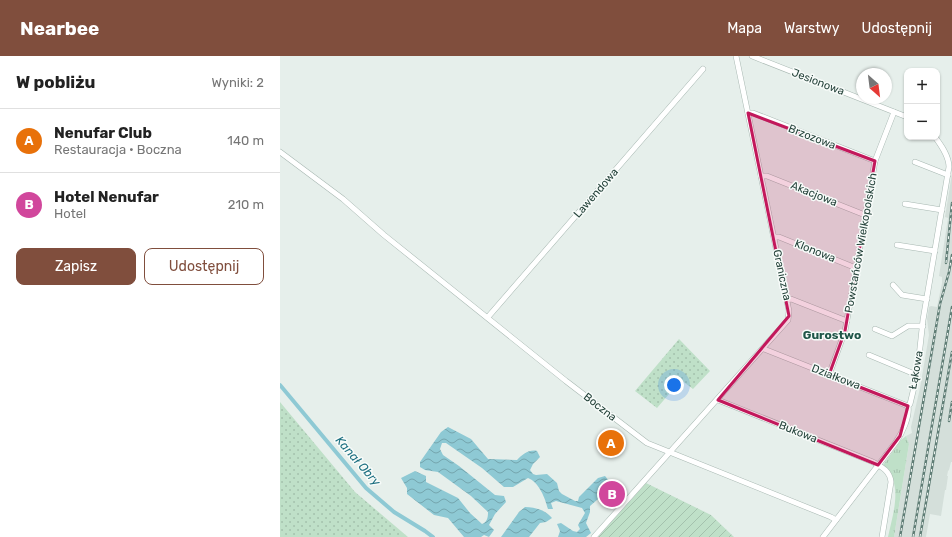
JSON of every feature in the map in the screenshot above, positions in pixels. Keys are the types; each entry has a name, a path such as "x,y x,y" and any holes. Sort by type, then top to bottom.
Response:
{"street":[{"name":"Graniczna","path":"594,537 764,349 788,320 789,311 787,300 736,56"},
{"name":"Jesionowa","path":"752,56 904,116"},
{"name":"Lawendowa","path":"488,317 703,69"},
{"name":"Powstańców Wielkopolskich","path":"829,375 842,343 847,321 875,161 894,112"},
{"name":"Brzozowa","path":"748,113 753,113 875,161"},
{"path":"915,162 948,175 949,162 937,140"},
{"name":"Boczna","path":"280,152 343,199 394,243 647,443 836,520"},
{"name":"Łąkowa","path":"822,537 900,436 905,423 908,406 910,404 917,375 926,299 948,175"},
{"name":"Akacjowa","path":"762,176 767,176 865,215"},
{"path":"905,204 942,210"},
{"name":"Klonowa","path":"774,237 779,237 856,268"},
{"path":"897,245 935,251"},
{"path":"893,284 902,295 926,299"},
{"path":"787,300 791,299 847,321"},
{"path":"875,329 892,336 908,326 923,326"},
{"name":"Działkowa","path":"764,349 908,406"},
{"path":"869,355 917,375"},
{"name":"Bukowa","path":"718,400 878,465"},
{"path":"878,465 889,473 891,480 882,537"}],"highlighted area":[{"path":"748,113 875,161 845,331 829,375 908,406 900,436 878,465 718,400 789,316"}],"shaded area":[{"path":"952,173 952,462 948,471 941,516 930,514 926,537 894,537 909,444 906,436 912,433 911,427 920,388 929,335 927,319 929,307 937,307 942,283 942,277 939,276 948,218 945,217"}],"green space":[{"path":"679,339 710,371 693,389 681,380 657,408 635,391"},
{"path":"280,402 355,492 408,537 280,537"},
{"path":"906,436 909,444 894,537 888,537 894,508 895,489 889,472 883,465 901,440"},
{"path":"646,483 711,515 734,537 598,537"}],"water":[{"path":"448,427 471,439 488,459 517,460 523,454 537,451 540,457 533,464 530,470 533,474 547,474 557,483 559,491 562,494 575,501 578,501 579,497 598,478 605,476 610,482 605,493 590,506 590,512 586,523 591,533 586,537 558,537 560,531 557,524 561,523 577,532 580,529 578,525 585,513 582,508 556,501 551,503 553,509 548,509 541,491 532,480 528,478 513,487 504,487 482,468 446,443 442,443 440,449 443,455 495,495 504,496 506,502 495,514 489,525 494,530 489,537 484,535 481,537 464,537 448,518 434,515 407,494 407,488 401,478 415,471 426,476 426,482 458,498 470,513 482,524 486,521 488,516 488,512 471,496 438,472 425,470 420,467 420,462 441,432"},
{"path":"525,507 540,510 552,518 546,522 540,523 529,537 501,537 519,512"}],"waterway":[{"name":"Kanał Obry","path":"280,385 366,488 394,512 433,537"}],"railway":[{"path":"946,263 952,203"},
{"path":"900,537 940,304 952,255"},
{"path":"913,537 952,307"},
{"path":"920,537 952,352"},
{"path":"949,421 952,402"}],"place":[{"name":"Nenufar Club","path":"611,443"},
{"name":"Hotel Nenufar","path":"612,494"}],"district":[{"name":"Gurostwo","path":"832,335"}]}
